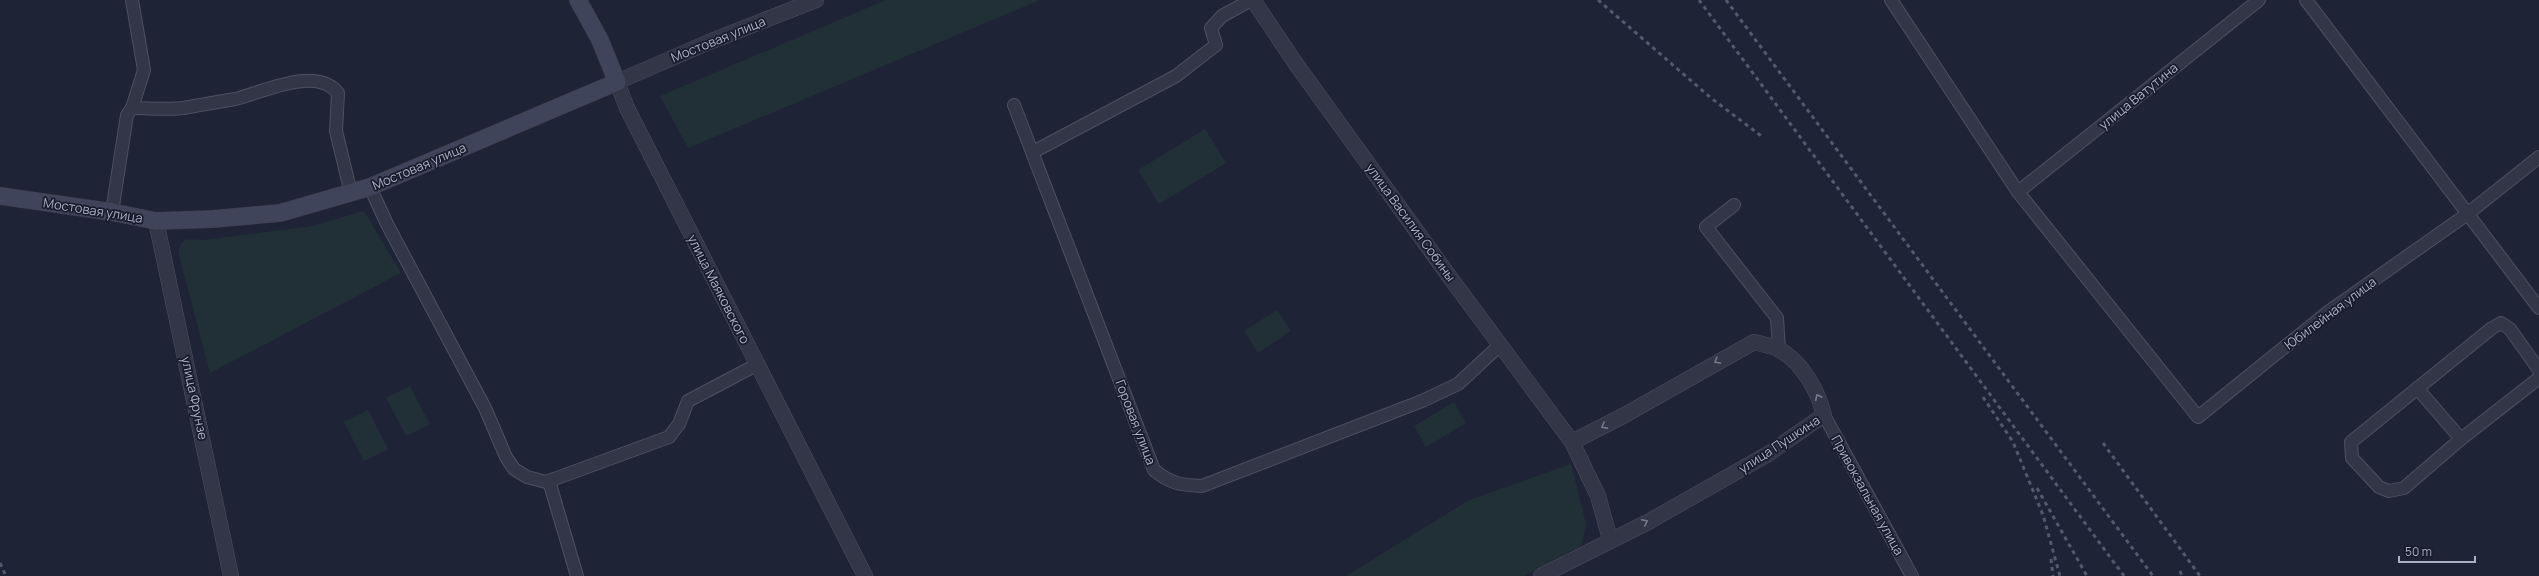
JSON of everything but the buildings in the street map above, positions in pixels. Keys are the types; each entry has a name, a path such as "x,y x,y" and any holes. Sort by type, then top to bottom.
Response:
{"main road":[{"name":"улица Маяковского","path":"578,0 600,40 617,82"},
{"name":"Мостовая улица","path":"0,196 112,212 156,221 213,219 280,213 370,187 617,82"}],"street":[{"path":"112,212 127,115 132,108 144,70 132,0"},
{"name":"Мостовая улица","path":"617,82 709,42 816,0"},
{"path":"1033,152 1176,76 1216,45 1211,28 1222,16 1252,0"},
{"name":"улица Василия Собины","path":"1252,0 1296,64 1572,442 1598,496 1610,539"},
{"path":"1891,0 2018,192"},
{"name":"улица Ватутина","path":"2018,192 2259,0"},
{"path":"2306,0 2466,215 2537,302"},
{"path":"132,108 181,108 236,98 281,84 314,82 332,86 338,93 336,131 351,193"},
{"name":"улица Маяковского","path":"617,82 627,108 865,576"},
{"name":"Горовая улица","path":"1014,105 1154,470 1167,481 1184,485 1202,486 1422,401 1458,384 1500,345"},
{"name":"Юбилейная улица","path":"2018,192 2198,417 2328,312 2466,215 2539,156"},
{"path":"370,187 386,224 485,408 506,457 520,474 538,481 549,481 669,437 679,424 688,401 758,364"},
{"path":"1734,205 1706,227 1777,318 1779,350"},
{"name":"улица Фрунзе","path":"156,221 231,576"},
{"path":"2539,370 2510,329 2501,323 2492,328 2351,442 2352,458 2379,487 2389,491 2404,488 2461,439 2539,378"},
{"name":"улица Пушкина","path":"1541,576 1610,539 1648,522 1768,454 1824,415 1820,398 1803,371 1779,350 1754,342 1623,416 1572,442"},
{"path":"2417,388 2461,439"},
{"name":"Привокзальная улица","path":"1824,415 1912,576"},
{"path":"549,481 577,576"}],"shaded area":[{"path":"886,0 1040,0 688,148 660,96"},
{"path":"1205,129 1226,163 1159,204 1138,170"},
{"path":"364,211 401,273 210,373 178,252 181,243 187,239 203,240 312,226"},
{"path":"1277,310 1291,331 1258,353 1244,331"},
{"path":"410,386 430,424 406,436 386,398"},
{"path":"1454,402 1466,423 1426,447 1414,426"},
{"path":"368,410 388,449 364,461 344,422"},
{"path":"1571,464 1586,524 1582,545 1524,576 1346,576 1469,500"}],"railway":[{"path":"1598,0 1711,98 1764,138"},
{"path":"1699,0 2124,576"},
{"path":"1726,0 2153,576"},
{"path":"1983,397 2013,442 2043,515 2060,576"},
{"path":"2103,443 2200,576"},
{"path":"2037,488 2087,576"},
{"path":"2051,559 2053,576"},
{"path":"0,563 6,576"},
{"path":"2180,571 2182,576"}]}
